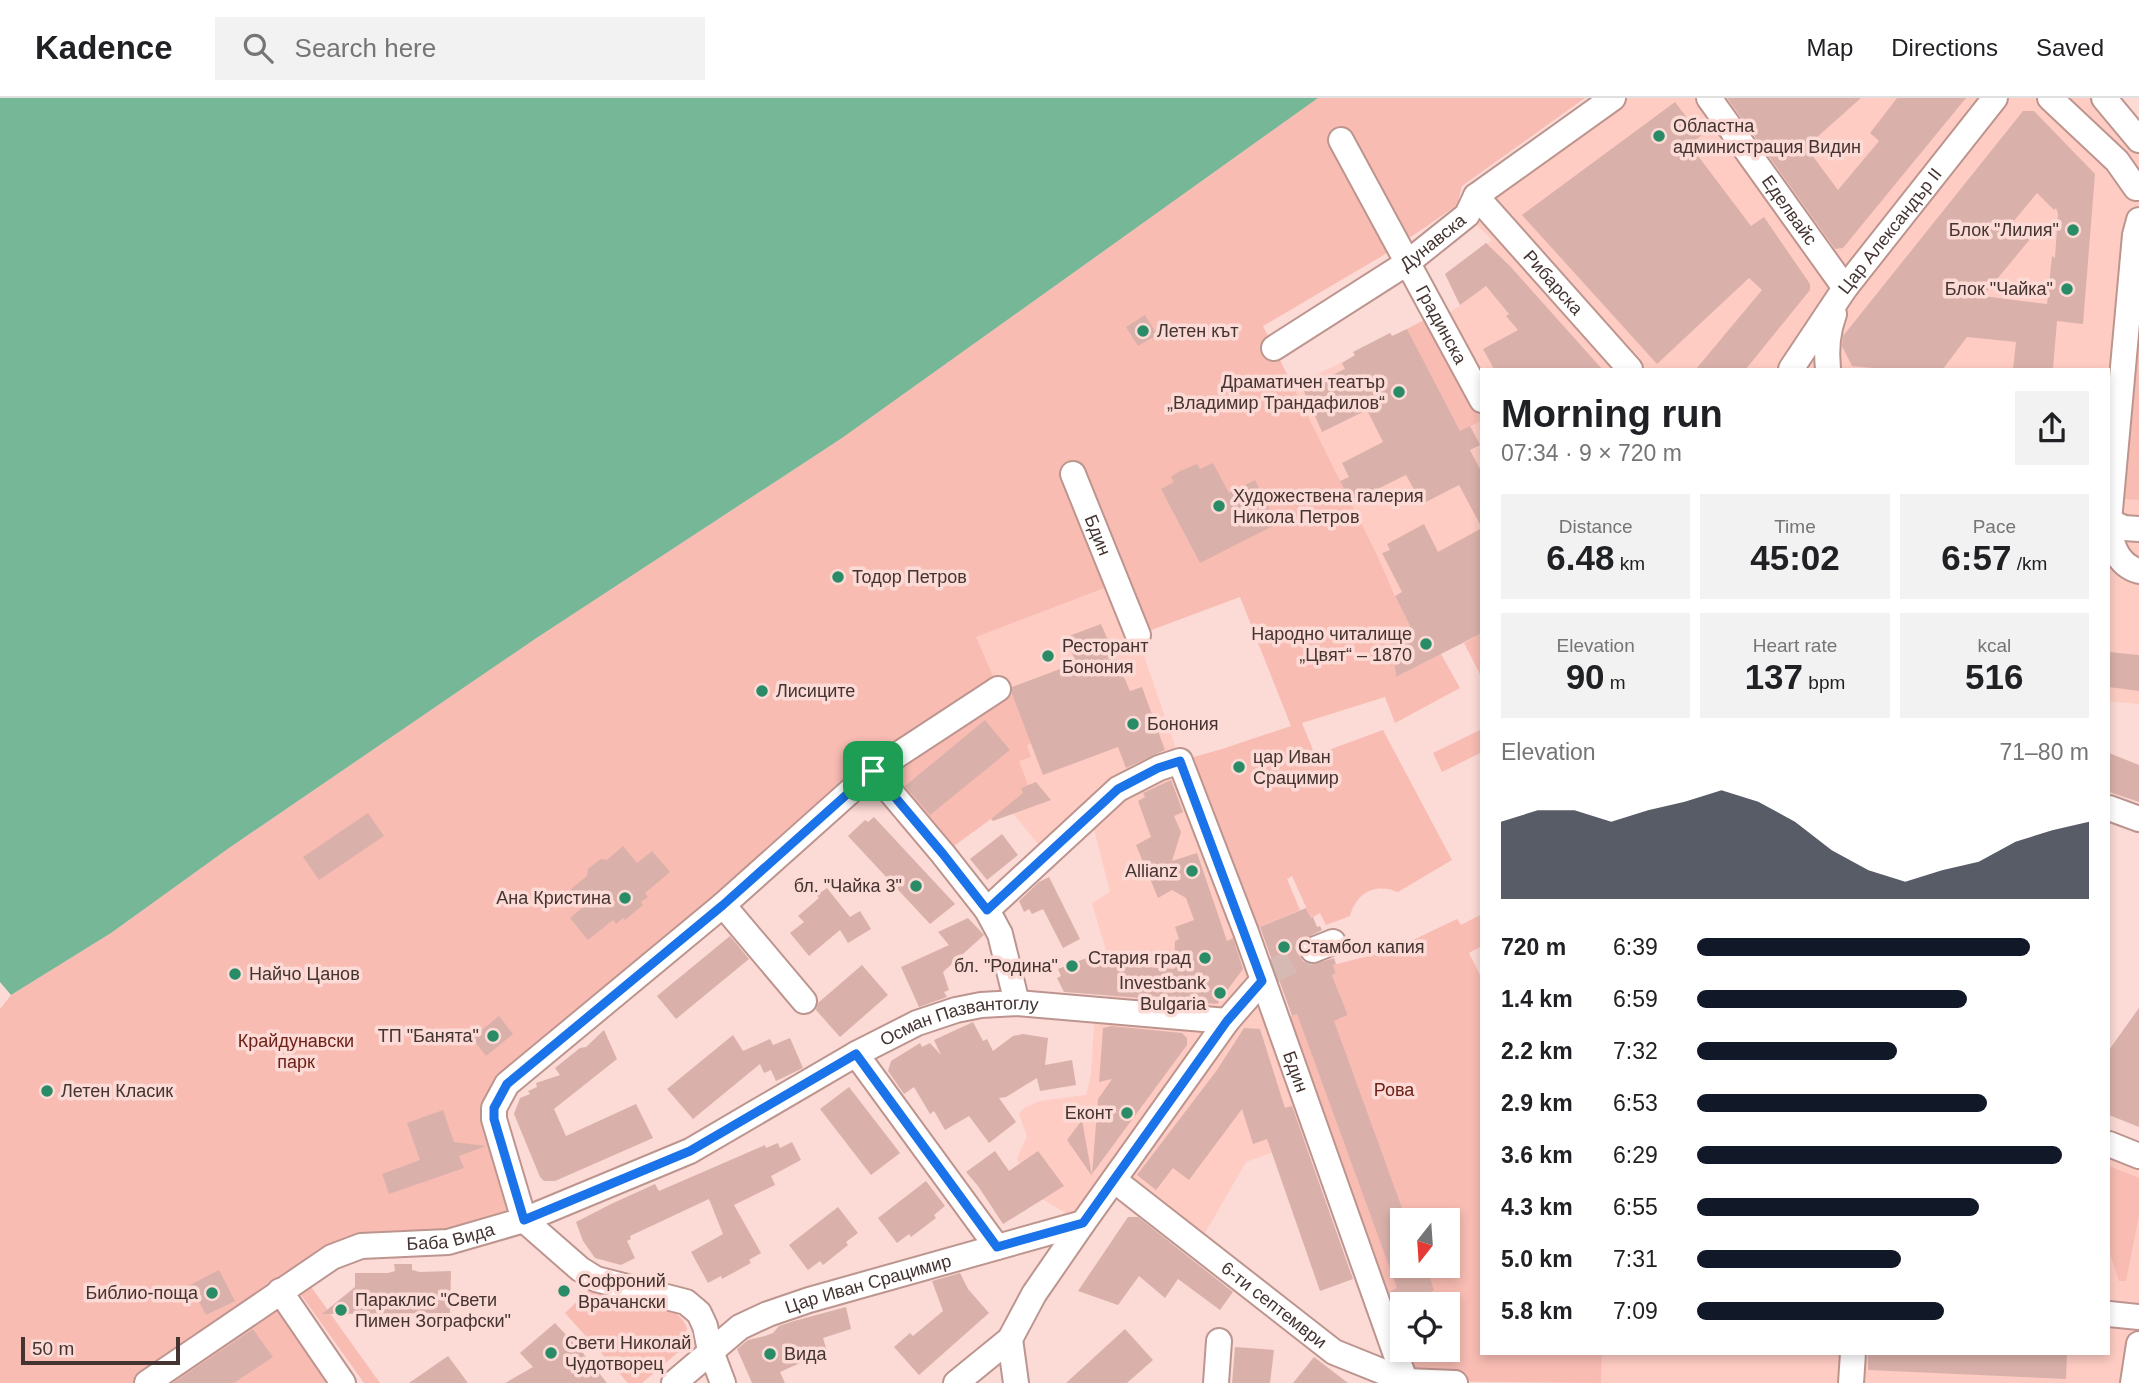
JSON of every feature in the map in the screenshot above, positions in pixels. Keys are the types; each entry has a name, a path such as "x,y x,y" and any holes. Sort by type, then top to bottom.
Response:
{"street":[{"name":"Дунавска","path":"1274,348 1407,262 1472,205 1614,98"},
{"name":"Еделвайс","path":"1709,98 1843,291"},
{"name":"Цар Александър II","path":"1792,368 1843,291 1995,98"},
{"path":"2050,98 2118,162 2138,194"},
{"path":"2104,98 2139,140"},
{"name":"Градинска","path":"1341,140 1480,396"},
{"name":"Рибарска","path":"1472,205 1629,368"},
{"path":"2110,510 2135,235 2139,220"},
{"path":"1828,368 1826,352 1829,327 1843,291"},
{"name":"Бдин","path":"1073,474 1138,635"},
{"path":"2110,521 2124,528 2139,529"},
{"path":"2110,540 2114,561 2139,571"},
{"path":"723,1383 705,1325 699,1313 686,1302 596,1279 580,1269 524,1220 494,1119 494,1108 499,1095 507,1084 723,905 873,771 998,688"},
{"name":"Бдин","path":"987,910 1118,789 1158,768 1180,761 1264,978 1406,1382"},
{"path":"873,771 987,910 1000,934 1017,1003"},
{"path":"2110,808 2139,819"},
{"path":"723,905 804,1001"},
{"path":"956,1383 1010,1339 1034,1294 1083,1223 1227,1021 1264,978"},
{"name":"Осман Пазвантоглу","path":"524,1220 690,1151 856,1054 917,1023 956,1010 1017,1003 1227,1021"},
{"path":"856,1054 997,1247"},
{"path":"2110,1144 2139,1156"},
{"name":"6-ти септември","path":"1114,1180 1334,1352 1406,1382 1455,1383"},
{"name":"Баба Вида","path":"147,1383 332,1257 348,1249 448,1242 524,1220"},
{"name":"Цар Иван Срацимир","path":"674,1383 740,1327 768,1314 808,1300 1083,1223"},
{"path":"281,1291 343,1383"},
{"path":"2110,1314 2139,1317"},
{"path":"1010,1339 1016,1383"},
{"path":"1216,1383 1219,1341"},
{"path":"2133,1383 2139,1344"},
{"path":"1851,1383 1853,1355"}],"shaded area":[{"path":"0,98 1318,98 842,438 535,639 229,848 111,933 11,995 0,982"},
{"path":"1613,98 2104,98 2139,140 2139,704 2110,701 2110,368 1480,368 1480,634 1396,677 1391,636 1410,625 1293,386 1355,356 1353,352 1390,333 1393,336 1430,317 1433,322 1460,306 1445,274 1492,240 1467,215"},
{"path":"1119,583 1180,761 1318,1136 1246,1162 1198,1245 1115,1180 1083,1223 1042,1199 1017,1159 1027,1136 1019,1114 1024,1108 1040,1101 1086,1095 1091,1075 1095,1010 1106,1011 1110,964 1092,903 1110,892 1090,813 1047,855 1007,806 1017,799 975,637"},
{"path":"2110,1144 2139,1156 2139,1344 2133,1383 1601,1383 1602,1355 2110,1355"}],"green space":[{"name":"Крайдунавски парк","path":"1318,98 1585,98 1462,186 1457,205 1382,256 1263,326 1410,626 1391,636 1396,677 1441,654 1460,688 1395,723 1385,697 1302,723 1315,755 1383,730 1452,860 1398,892 1375,889 1362,895 1350,916 1326,925 1320,913 1311,918 1292,876 1287,879 1300,910 1250,931 1180,761 1291,726 1240,597 1138,635 1118,583 976,637 998,688 1010,688 1031,743 1027,745 1031,757 1019,761 1028,785 1021,788 1024,795 943,854 873,772 499,1095 524,1220 381,1245 281,1291 343,1383 0,1383 0,1009 11,995 111,933 229,848 535,639 842,438"},
{"path":"2139,258 2139,500 2124,499 2119,493"},
{"path":"1430,317 1480,408 1480,421 1460,432 1407,329"},
{"path":"1480,634 1480,674 1464,643"},
{"path":"1480,730 1480,753 1442,772 1433,753"},
{"name":"Рова","path":"1480,915 1480,947 1469,953 1480,975 1480,1355 1602,1355 1601,1383 1406,1381 1400,1362 1460,1362 1460,1292 1390,1292 1390,1332 1287,1018 1331,1000 1339,1019 1348,1015 1332,975 1336,973 1333,965 1392,950 1457,919 1461,925"},
{"path":"2110,1166 2139,1178 2139,1216 2126,1281 2119,1281 2110,1254"},
{"path":"309,1284 380,1383 364,1383 299,1292"},
{"path":"590,1289 664,1306 671,1310 687,1328 682,1349 642,1383 628,1383 565,1313"}],"building":[{"path":"1727,98 1861,98 1806,147 1838,190 1879,141 1870,133 1897,98 1966,98 1843,248 1835,249"},
{"path":"1675,102 1701,136 1689,144 1751,226 1764,217 1810,284 1810,290 1747,368 1697,368 1762,290 1749,278 1657,364 1522,215"},
{"path":"2023,111 2034,111 2095,174 2083,324 2057,321 2053,368 2013,368 2016,342 1967,337 1944,368 1852,366 1842,346 1843,336","holes":["2037,193 2054,210 2056,208 2058,214 2055,258 2052,256 2047,304 1983,296 2031,238 2013,222"]},
{"path":"1486,243 1601,368 1493,368 1483,349 1518,330 1506,316 1509,314 1486,286 1460,305 1445,274"},
{"path":"1145,315 1157,335 1138,346 1126,327"},
{"path":"1407,329 1460,431 1470,426 1480,445 1470,450 1480,469 1480,524 1459,485 1422,504 1406,475 1351,502 1340,481 1349,477 1342,463 1383,442 1367,410 1322,432 1303,389 1345,369 1342,363 1355,355 1353,352 1390,333 1392,336"},
{"name":"Художествена галерия Никола Петров","path":"1213,463 1229,493 1255,480 1277,524 1200,563 1161,489 1174,482 1171,477 1178,472 1197,464 1200,469"},
{"path":"1424,524 1438,552 1480,529 1480,634 1396,677 1391,636 1410,626 1395,596 1402,592 1382,553 1390,550 1387,544"},
{"name":"Бонония","path":"1101,624 1130,691 1142,687 1165,750 1126,768 1118,747 1043,775 1012,694 1012,687 1076,663 1066,637"},
{"path":"2110,652 2139,655 2139,691 2110,687"},
{"path":"985,720 1010,750 930,815 905,786"},
{"path":"2110,753 2139,765 2139,802 2110,792"},
{"path":"1171,780 1183,812 1174,816 1181,832 1172,861 1197,853 1227,941 1233,938 1243,969 1217,1004 1064,992 1057,978 1061,976 1058,969 1089,957 1092,963 1174,969 1175,941 1179,939 1175,927 1194,920 1186,898 1172,890 1158,898 1136,845 1151,837 1138,801 1145,797 1143,793"},
{"path":"1036,782 1051,800 993,821 991,819 1023,793 1021,788"},
{"path":"368,813 384,836 319,880 303,857"},
{"name":"бл. \"Чайка 3\"","path":"874,817 955,904 930,924 848,836 865,820 868,822"},
{"path":"1002,834 1018,855 987,880 970,859"},
{"path":"623,846 637,863 652,851 670,872 645,893 648,897 641,902 643,905 625,920 623,918 616,924 613,920 588,940 570,918 584,906 571,889 587,876 588,869 601,859 607,860"},
{"path":"1049,877 1080,939 1063,948 1043,909 1032,914 1029,909 1024,912 1019,901 1039,882"},
{"path":"827,888 850,917 860,911 871,929 848,943 840,930 809,956 790,933 804,922 798,916"},
{"path":"1306,908 1317,927 1320,926 1322,930 1302,940 1298,947 1299,955 1310,965 1334,958 1336,973 1332,975 1348,1015 1334,1021 1402,1208 1390,1208 1390,1269 1297,1014 1292,1016 1260,927"},
{"path":"968,918 984,935 943,972 949,990 944,992 947,997 919,1007 901,967 949,945 938,932"},
{"path":"730,936 749,959 676,1019 657,996"},
{"path":"862,965 888,995 840,1037 816,1010 818,1003"},
{"path":"2139,1008 2139,1127 2110,1115 2110,1049"},
{"name":"ТП \"Банята\"","path":"499,1016 513,1034 486,1056 472,1038"},
{"path":"973,1022 983,1041 987,1039 993,1051 1013,1036 1023,1034 1048,1038 1045,1065 1072,1060 1076,1085 1040,1091 1037,1078 1006,1097 999,1098 1016,1122 989,1143 969,1116 945,1130 934,1111 930,1114 914,1087 904,1094 888,1071 891,1061 920,1043 922,1047 930,1043 941,1055 934,1040"},
{"path":"1111,1026 1182,1033 1187,1038 1187,1045 1092,1174 1098,1099 1112,1079 1099,1082 1103,1028"},
{"path":"1244,1028 1260,1029 1285,1108 1292,1106 1353,1279 1320,1291 1267,1139 1253,1144 1242,1109 1189,1180 1173,1168 1156,1190 1137,1175 1217,1070"},
{"path":"604,1030 617,1059 554,1109 566,1136 636,1104 653,1138 555,1181 544,1181 514,1114 520,1098 530,1094 528,1091 537,1087 536,1083 560,1075 555,1068 580,1048 586,1047"},
{"path":"733,1035 743,1051 770,1039 773,1045 790,1038 803,1068 776,1081 771,1070 764,1073 760,1064 693,1119 667,1089"},
{"path":"849,1087 900,1153 871,1175 820,1109"},
{"path":"443,1110 454,1142 486,1146 459,1156 464,1168 389,1194 382,1174 420,1160 407,1123"},
{"path":"1082,1120 1092,1176 1067,1140"},
{"path":"792,1142 801,1160 771,1176 775,1185 734,1205 761,1253 749,1260 751,1263 722,1279 721,1276 708,1283 691,1252 723,1234 709,1199 630,1236 631,1239 627,1241 635,1258 621,1265 595,1258 583,1241 576,1222 611,1204 655,1184 659,1191 765,1145 766,1148 778,1143 780,1148"},
{"path":"995,1151 1009,1171 1038,1151 1064,1186 1003,1224 966,1172"},
{"path":"926,1181 945,1206 934,1215 936,1218 911,1237 909,1234 897,1243 878,1218"},
{"path":"838,1207 858,1233 846,1242 848,1245 823,1265 820,1261 808,1270 789,1245"},
{"path":"1128,1217 1138,1217 1233,1292 1220,1310 1178,1279 1165,1298 1139,1276 1118,1305 1078,1291"},
{"path":"394,1264 412,1264 412,1270 420,1272 451,1271 450,1313 322,1314 355,1287 355,1273 388,1273 395,1271"},
{"name":"Библио-поща","path":"219,1270 235,1301 206,1315 190,1285"},
{"path":"960,1273 968,1289 989,1313 919,1375 894,1347 910,1333 913,1336 943,1311 932,1281"},
{"path":"1393,1278 1430,1278 1434,1291 1390,1292 1390,1294 1389,1292 1397,1288"},
{"path":"846,1307 851,1329 823,1338 827,1351 780,1372 785,1383 752,1383 737,1349 748,1340 773,1333 779,1326"},
{"name":"Свети Николай Чудотворец","path":"555,1323 607,1383 505,1383 533,1367 520,1353"},
{"path":"253,1329 273,1357 234,1383 173,1383"},
{"path":"1125,1329 1153,1360 1127,1383 1066,1383"},
{"path":"1235,1347 1274,1350 1270,1383 1232,1383"},
{"path":"1868,1355 2067,1355 2066,1379 1868,1370"},
{"path":"448,1356 468,1383 409,1383"},
{"path":"1314,1357 1348,1383 1293,1383"}],"tunnel":[{"path":"1270,973 1313,950"}],"place":[{"name":"Областна администрация Видин","path":"1659,136"},
{"name":"Блок \"Лилия\"","path":"2073,230"},
{"name":"Блок \"Чайка\"","path":"2067,289"},
{"name":"Летен кът","path":"1143,331"},
{"name":"Драматичен театър „Владимир Трандафилов“","path":"1399,392"},
{"name":"Художествена галерия Никола Петров","path":"1219,506"},
{"name":"Тодор Петров","path":"838,577"},
{"name":"Народно читалище „Цвят“ – 1870","path":"1426,644"},
{"name":"Ресторант Бонония","path":"1048,656"},
{"name":"Лисиците","path":"762,691"},
{"name":"Бонония","path":"1133,724"},
{"name":"цар Иван Срацимир","path":"1239,767"},
{"name":"Allianz","path":"1192,871"},
{"name":"бл. \"Чайка 3\"","path":"916,886"},
{"name":"Ана Кристина","path":"625,898"},
{"name":"Стамбол капия","path":"1284,947"},
{"name":"Стария град","path":"1205,958"},
{"name":"бл. \"Родина\"","path":"1072,966"},
{"name":"Найчо Цанов","path":"235,974"},
{"name":"Investbank Bulgaria","path":"1220,993"},
{"name":"ТП \"Банята\"","path":"493,1036"},
{"name":"Летен Класик","path":"47,1091"},
{"name":"Еконт","path":"1127,1113"},
{"name":"Софроний Врачански","path":"564,1291"},
{"name":"Библио-поща","path":"212,1293"},
{"name":"Параклис \"Свети Пимен Зографски\"","path":"341,1310"},
{"name":"Свети Николай Чудотворец","path":"551,1353"},
{"name":"Вида","path":"770,1354"}],"route":[{"path":"1180,761 1246,932 1262,981 1227,1021 1083,1223 997,1247 856,1054 690,1151 524,1220 494,1119 494,1108 507,1084 723,905 873,771 987,910 1118,789 1158,768 1180,761"}]}
